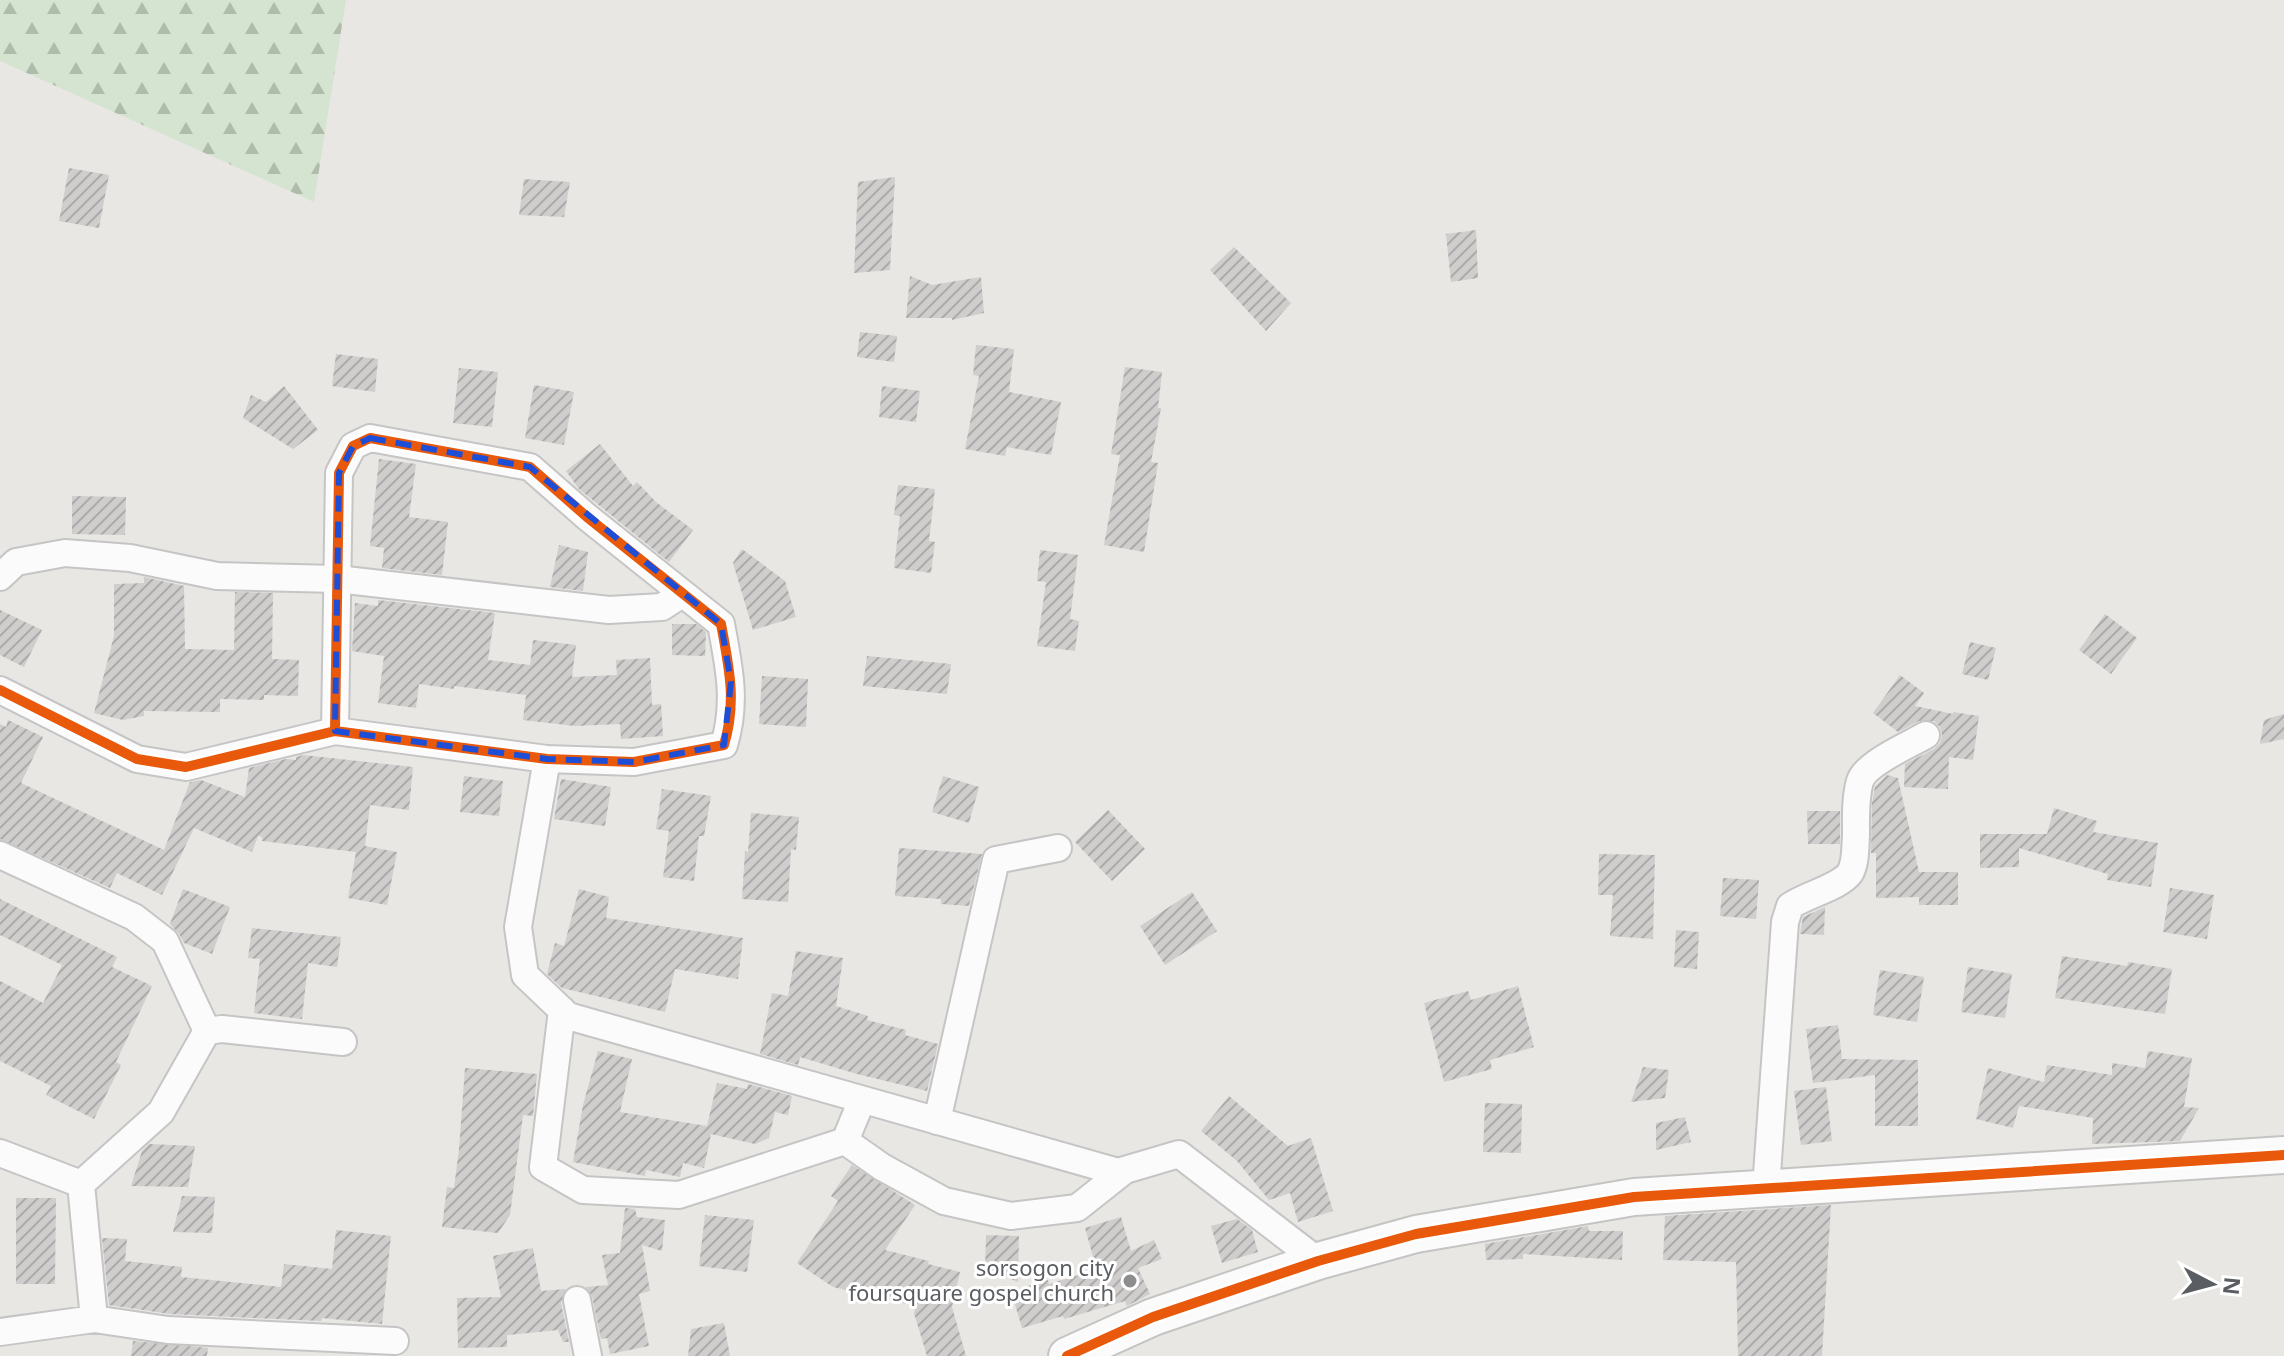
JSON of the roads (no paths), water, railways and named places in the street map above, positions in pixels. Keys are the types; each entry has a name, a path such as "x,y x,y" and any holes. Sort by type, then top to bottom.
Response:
{"street":[{"path":"0,690 137,759 186,767 335,731 547,759 634,762 724,745 731,721 731,682 721,624 587,517 530,467 370,438 353,446 339,473 335,731"},
{"path":"0,577 16,562 65,553 130,558 217,576 337,579 609,610 662,607 682,594"},
{"path":"1766,1188 1785,922 1790,906 1805,896 1836,884 1850,873 1855,856 1861,777 1874,765 1926,735"},
{"path":"547,759 518,927 525,975 568,1016 1118,1172 1179,1154 1318,1261"},
{"path":"937,1121 996,860 1058,848"},
{"path":"0,855 134,917 165,941 207,1031"},
{"path":"562,1010 543,1167 583,1190 679,1195 845,1141 862,1100"},
{"path":"207,1031 222,1029 343,1042"},
{"path":"81,1184 161,1112 207,1031"},
{"path":"845,1141 882,1167 944,1201 1011,1216 1077,1208 1125,1170"},
{"path":"0,1153 81,1184"},
{"path":"1067,1356 1153,1317 1318,1261 1416,1234 1634,1197 2284,1155"},
{"path":"81,1184 94,1319"},
{"path":"577,1300 588,1356"},
{"path":"0,1332 94,1319 168,1330 395,1341"}],"place":[{"name":"sorsogon city foursquare gospel church","path":"1130,1281"}]}
